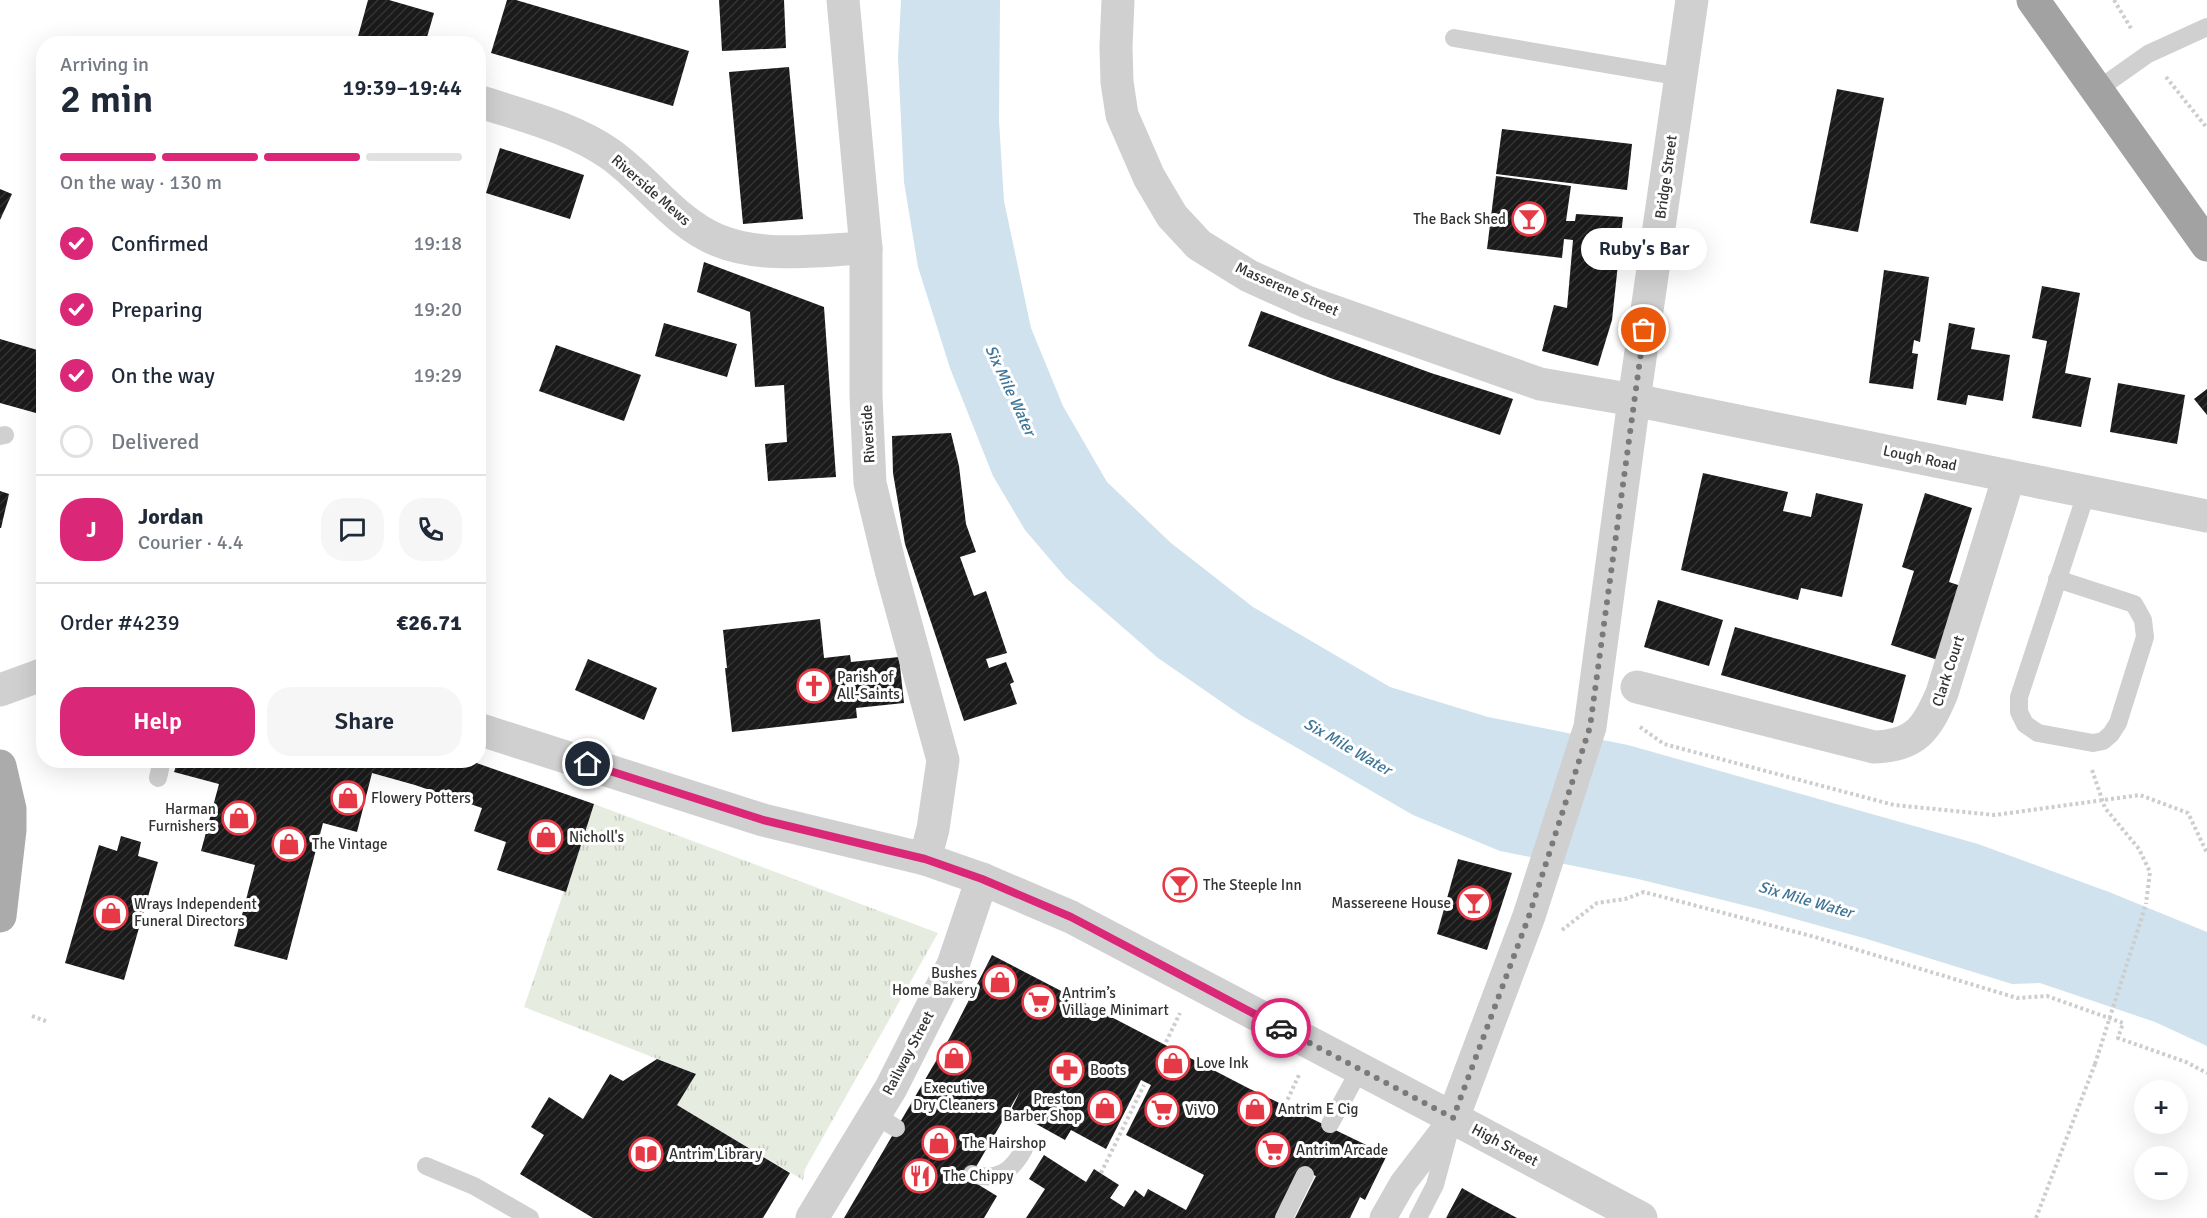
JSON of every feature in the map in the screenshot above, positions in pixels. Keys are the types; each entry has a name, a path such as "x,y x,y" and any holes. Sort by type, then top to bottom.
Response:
{"highway":[{"path":"2033,0 2207,245"}],"main road":[{"path":"0,766 10,809 10,830 0,916"}],"street":[{"name":"Riverside","path":"843,0 866,248 866,396 870,483 891,570 943,760 933,829 925,859"},
{"name":"Masserene Street","path":"1118,0 1116,58 1122,115 1149,177 1172,216 1199,245 1249,276 1307,302 1540,384 1634,400"},
{"name":"Bridge Street","path":"1453,1118 1529,916 1590,727 1634,400 1692,0"},
{"name":"Riverside Mews","path":"486,104 566,130 590,141 611,155 697,230 717,240 756,251 773,252 866,248"},
{"name":"Lough Road","path":"1634,400 2207,516"},
{"name":"Clark Court","path":"1637,687 1684,712 1874,747 1898,745 1908,740 1933,716 1942,693 2009,476"},
{"path":"0,690 36,677"},
{"name":"High Street","path":"486,732 763,820 925,859 982,879 1071,917 1453,1118 1625,1214"},
{"name":"Railway Street","path":"812,1218 886,1122 954,965 982,879"},
{"path":"1383,1218 1402,1183 1453,1118"}],"lane":[{"path":"2097,90 2148,54 2207,27"},
{"path":"1454,38 1681,76"},
{"path":"2057,579 2134,604 2143,620 2145,637 2118,723 2112,734 2103,741 2093,743 2038,733 2025,724 2019,712 2019,697 2057,579 2087,491"},
{"path":"158,778 160,768"},
{"path":"1330,1124 1360,1069"},
{"path":"1418,1218 1435,1185 1453,1118"},
{"path":"972,1174 981,1177 1001,1174 1011,1168 1024,1149"},
{"path":"426,1166 474,1186 530,1218"},
{"path":"1284,1218 1305,1175"}],"path":[{"path":"1635,723 1664,744 1894,805 1995,815 2140,795 2188,813 2207,853"},
{"path":"2036,1218 2094,1064 2146,904 2150,872 2139,849 2105,808 2091,767 2093,743"},
{"path":"1561,932 1598,903 1625,899 1644,892 1815,937 2017,998 2047,996 2123,1023 2118,1038 2186,1062 2207,1073"},
{"path":"32,1016 46,1021"},
{"path":"1101,1173 1144,1085"}],"green space":[{"path":"594,804 938,933 805,1169 803,1180 677,1105 696,1074 524,1007"}],"water":[{"name":"Six Mile Water","path":"901,0 1000,0 999,121 1004,201 1031,328 1063,406 1107,482 1171,543 1253,607 1390,687 1488,717 1628,745 1978,844 2109,892 2207,932 2207,1046 2155,1022 2040,983 2012,984 1867,939 1759,909 1638,879 1500,851 1413,815 1242,716 1158,658 1066,578 1025,530 993,476 950,368 918,267 904,182 898,58"}],"building":[{"path":"368,0 389,0 434,13 427,36 358,36"},
{"path":"507,0 516,0 689,51 673,106 491,53"},
{"path":"719,0 784,0 786,48 722,51"},
{"path":"789,67 803,219 743,224 729,72"},
{"path":"1837,89 1884,98 1858,232 1810,223"},
{"path":"1502,129 1632,144 1627,190 1496,174"},
{"path":"500,148 584,175 570,219 486,193"},
{"name":"The Back Shed","path":"1496,176 1571,186 1566,221 1575,221 1576,214 1623,217 1612,320 1598,366 1542,351 1554,305 1567,308 1573,240 1564,239 1562,258 1487,249"},
{"path":"0,189 12,194 0,220"},
{"path":"704,262 824,307 836,477 768,481 765,444 787,442 784,385 755,387 750,312 697,292"},
{"path":"1884,270 1929,277 1920,342 1914,340 1912,353 1918,354 1913,389 1869,383"},
{"path":"2042,286 2080,293 2065,373 2091,378 2081,427 2032,418 2047,341 2032,338"},
{"path":"1261,311 1431,373 1513,399 1500,435 1333,379 1248,346"},
{"path":"664,323 737,344 727,377 655,356"},
{"path":"1949,323 1975,328 1971,349 2010,355 2003,401 1968,395 1966,405 1937,400"},
{"path":"0,339 36,350 36,413 0,403"},
{"path":"556,345 641,375 624,421 539,391"},
{"path":"2118,383 2185,395 2177,444 2110,432"},
{"path":"2207,389 2207,415 2194,399"},
{"path":"951,433 959,466 966,524 976,552 960,557 974,596 986,591 1007,653 986,659 989,668 1006,662 1014,682 1010,684 1017,704 964,721 905,544 893,473 892,436"},
{"path":"1703,473 1788,492 1783,511 1811,517 1816,493 1863,504 1842,597 1801,588 1798,600 1681,570"},
{"path":"0,491 9,494 1,528 0,528"},
{"path":"1925,493 1972,508 1949,582 1961,586 1938,660 1891,645 1914,571 1902,567"},
{"path":"1658,600 1723,620 1709,666 1644,647"},
{"name":"Parish of All-Saints","path":"820,619 824,658 850,655 851,662 899,657 904,703 856,708 857,718 732,732 723,630"},
{"path":"1735,627 1906,675 1893,723 1721,675"},
{"path":"588,659 657,688 644,720 575,690"},
{"path":"486,766 594,804 566,892 497,870 506,842 474,831 482,808 372,773 357,832 323,823 287,960 234,946 255,865 201,851 219,784 174,772 175,768"},
{"name":"Wrays Independent Funeral Directors","path":"121,836 141,842 138,856 158,862 124,980 65,963 99,845 117,851"},
{"name":"Massereene House","path":"1458,859 1512,873 1487,950 1437,934"},
{"path":"992,955 1248,1088 1387,1155 1365,1200 1360,1197 1350,1218 1295,1218 1316,1176 1299,1169 1275,1218 1026,1218 1045,1189 1029,1179 1044,1155 1086,1182 1094,1169 1119,1185 1110,1198 1124,1207 1135,1190 1144,1197 1148,1189 1186,1210 1204,1175 1126,1135 1151,1085 1141,1080 1106,1149 1071,1130 1065,1140 1011,1110 1020,1091 969,1179 997,1196 984,1218 844,1218 950,1037"},
{"name":"Antrim Library","path":"657,1059 696,1074 677,1105 790,1173 763,1218 593,1218 520,1174 544,1135 531,1127 549,1097 583,1119 610,1074 623,1081"},
{"path":"1462,1188 1476,1196 1517,1218 1446,1218"}],"way so far":[{"path":"1281,1028 1453,1118 1529,916 1590,727 1644,330"}],"place":[{"name":"The Back Shed","path":"1529,219"},
{"name":"Ruby's Bar","path":"1644,330"},
{"name":"Parish of All-Saints","path":"814,686"},
{"name":"Flowery Potters","path":"348,798"},
{"name":"Harman Furnishers","path":"239,818"},
{"name":"Nicholl's","path":"546,837"},
{"name":"The Vintage","path":"289,844"},
{"name":"The Steeple Inn","path":"1180,885"},
{"name":"Massereene House","path":"1474,903"},
{"name":"Wrays Independent Funeral Directors","path":"111,913"},
{"name":"Bushes Home Bakery","path":"1000,982"},
{"name":"Antrim’s Village Minimart","path":"1039,1002"},
{"name":"Executive Dry Cleaners","path":"954,1058"},
{"name":"Love Ink","path":"1173,1063"},
{"name":"Boots","path":"1067,1070"},
{"name":"Preston Barber Shop","path":"1105,1108"},
{"name":"Antrim E Cig","path":"1255,1109"},
{"name":"ViVO","path":"1162,1110"},
{"name":"The Hairshop","path":"939,1143"},
{"name":"Antrim Arcade","path":"1273,1150"},
{"name":"Antrim Library","path":"646,1154"},
{"name":"The Chippy","path":"920,1176"}],"route":[{"path":"588,764 763,820 925,859 982,879 1071,917 1281,1028"}]}
